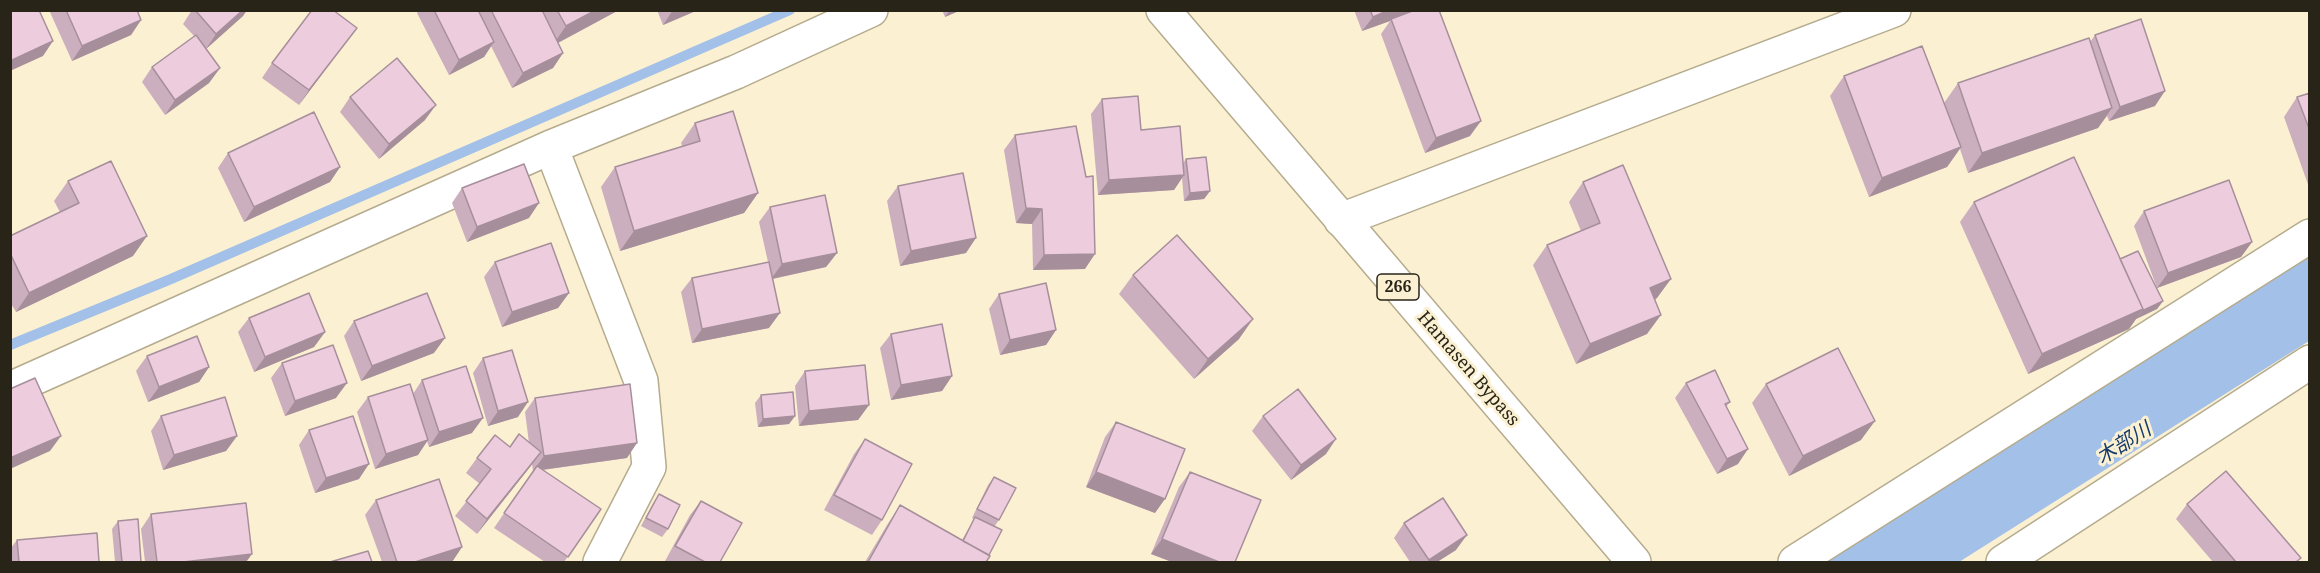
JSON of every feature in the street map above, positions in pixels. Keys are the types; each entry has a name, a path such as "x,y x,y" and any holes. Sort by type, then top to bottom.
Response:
{"main road":[{"path":"10,389 552,147 736,72 871,10"},
{"name":"Hamasen Bypass","path":"1163,10 1634,562"},
{"path":"1341,220 1894,10"},
{"path":"552,147 641,381 649,467 600,562"},
{"path":"1795,562 2310,236"},
{"path":"2003,562 2310,362"}],"water":[{"name":"木部川","path":"2309,250 2309,341 1959,562 1816,562"}],"building":[{"path":"10,10 39,10 53,41 10,61"},
{"path":"66,10 137,10 141,20 82,46"},
{"path":"195,10 243,10 216,34"},
{"path":"312,10 333,10 357,28 309,90 272,63"},
{"path":"434,10 478,10 494,42 459,60"},
{"path":"491,10 542,10 563,53 523,73"},
{"path":"557,10 596,10 566,26"},
{"path":"1370,10 1389,10 1373,17"},
{"path":"1415,10 1439,10 1481,121 1436,138 1391,19"},
{"path":"2141,19 2165,91 2120,107 2095,35"},
{"path":"196,35 220,68 175,100 152,67"},
{"path":"2089,38 2112,108 1982,153 1958,83"},
{"path":"1922,46 1961,147 1882,178 1844,76"},
{"path":"397,58 436,105 389,144 350,97"},
{"path":"2310,93 2310,131 2297,97"},
{"path":"1138,96 1141,130 1180,126 1184,175 1109,180 1102,99"},
{"path":"733,111 758,193 634,231 615,167 700,141 695,123"},
{"path":"314,112 340,167 254,207 228,153"},
{"path":"1076,126 1086,177 1093,176 1095,254 1044,255 1042,209 1026,208 1015,135"},
{"path":"1206,157 1210,191 1190,193 1186,159"},
{"path":"2074,157 2143,309 2042,354 1974,202"},
{"path":"111,161 147,236 29,293 10,253 10,236 79,203 68,181"},
{"path":"524,164 539,203 477,227 462,188"},
{"path":"1623,165 1671,279 1650,288 1661,315 1590,344 1547,245 1600,223 1583,182"},
{"path":"963,173 976,238 911,251 898,186"},
{"path":"2229,180 2252,242 2168,273 2144,211"},
{"path":"825,195 837,253 782,264 770,207"},
{"path":"1177,235 1253,319 1208,359 1133,275"},
{"path":"551,243 569,293 512,312 495,262"},
{"path":"2138,251 2163,301 2142,311 2120,259"},
{"path":"769,262 780,313 702,329 692,278"},
{"path":"1046,283 1056,330 1010,340 999,294"},
{"path":"309,293 325,332 265,357 249,318"},
{"path":"427,293 445,338 372,366 354,321"},
{"path":"942,324 952,376 901,385 891,334"},
{"path":"197,336 209,367 159,387 147,356"},
{"path":"333,345 347,383 295,401 282,363"},
{"path":"1838,348 1875,421 1803,456 1766,384"},
{"path":"512,350 528,402 498,411 483,358"},
{"path":"865,365 869,405 809,411 805,371"},
{"path":"466,366 483,418 439,432 422,380"},
{"path":"1715,370 1730,402 1725,404 1748,449 1727,459 1686,383"},
{"path":"35,378 61,436 10,458 10,389"},
{"path":"410,384 428,440 386,454 368,397"},
{"path":"630,384 637,443 544,456 535,398"},
{"path":"1298,389 1336,439 1301,465 1263,416"},
{"path":"793,392 795,416 763,419 761,395"},
{"path":"225,397 237,436 174,455 161,416"},
{"path":"353,416 369,464 326,478 309,430"},
{"path":"1116,422 1185,449 1165,499 1096,472"},
{"path":"519,434 541,452 487,519 466,501 491,469 477,458 495,435 510,447"},
{"path":"865,439 912,464 882,520 834,495"},
{"path":"537,466 601,509 568,557 504,513"},
{"path":"2226,471 2301,558 2296,562 2236,562 2187,504"},
{"path":"1190,472 1261,500 1235,562 1219,562 1162,539"},
{"path":"994,477 1016,488 999,520 977,509"},
{"path":"439,479 462,547 415,562 397,562 376,500"},
{"path":"659,494 680,505 668,529 646,518"},
{"path":"1443,498 1467,535 1429,560 1404,523"},
{"path":"701,501 742,523 720,562 705,562 675,546"},
{"path":"246,503 252,554 183,562 157,562 151,514"},
{"path":"900,505 990,556 986,562 868,562"},
{"path":"975,517 1002,530 989,555 963,541"},
{"path":"138,519 141,562 122,562 118,521"},
{"path":"97,533 99,562 19,562 17,540"},
{"path":"368,551 372,562 330,562"}],"waterway":[{"path":"10,345 171,279 790,10"}]}
